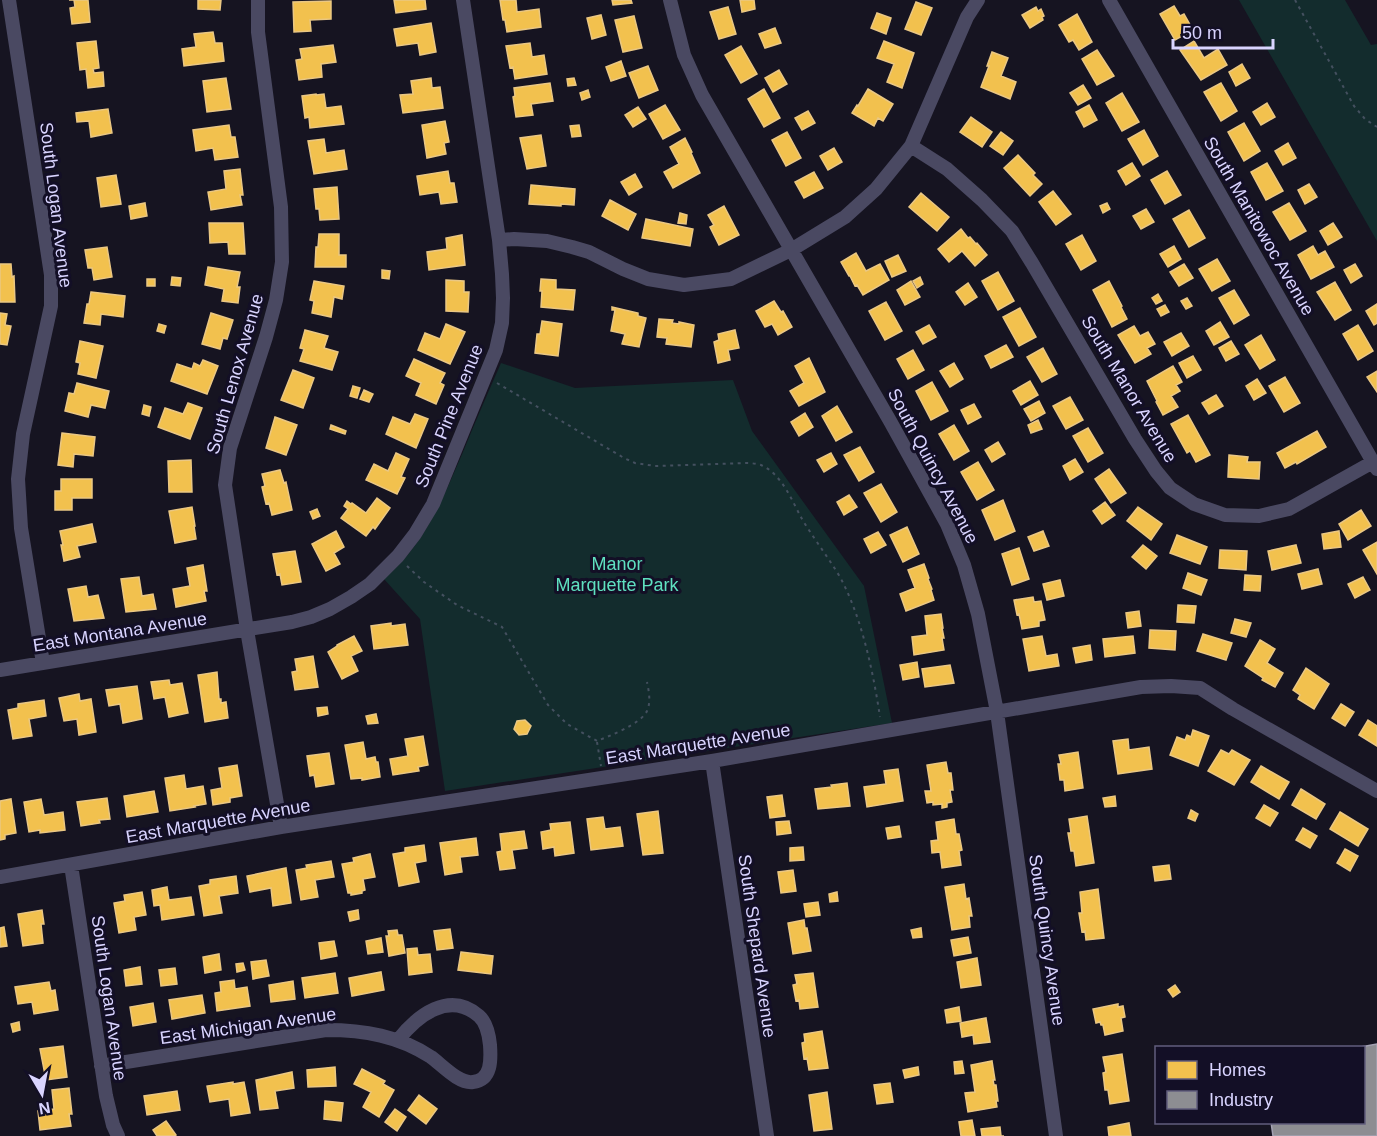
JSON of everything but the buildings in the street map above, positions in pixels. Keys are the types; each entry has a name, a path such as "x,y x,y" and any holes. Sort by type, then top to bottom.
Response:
{"street":[{"name":"South Logan Avenue","path":"9,0 51,275 51,306 23,434 18,479 21,528 43,663"},
{"name":"South Lenox Avenue","path":"258,0 258,32 281,207 282,262 276,300 266,337 230,448 225,485 281,827"},
{"name":"South Pine Avenue","path":"247,630 292,622 330,609 370,584 397,557 415,534 433,504 496,350 502,323 499,240 464,0"},
{"name":"South Quincy Avenue","path":"670,0 684,55 702,95 890,421 947,524 964,565 978,614 997,712 1056,1136"},
{"path":"499,240 514,238 547,241 572,247 589,252 648,279 684,285 731,279 791,250 845,216 876,189 911,146 962,28 978,0"},
{"name":"South Manitowoc Avenue","path":"1109,0 1375,466"},
{"name":"South Manor Avenue","path":"911,146 947,169 1012,231 1135,439 1170,488 1194,504 1225,515 1259,516 1289,509 1375,466"},
{"name":"East Montana Avenue","path":"0,670 247,630"},
{"name":"East Marquette Avenue","path":"0,877 281,827 712,761 1141,687 1200,688 1377,791"},
{"name":"South Shepard Avenue","path":"712,761 767,1136"},
{"name":"South Logan Avenue","path":"71,865 106,1096 118,1136"},
{"name":"East Michigan Avenue","path":"101,1066 326,1030 385,1036 409,1044 464,1081 476,1082 482,1079 490,1065 490,1041 482,1018 458,1005 445,1006 431,1011 409,1027 398,1040"}],"path":[{"path":"1295,0 1354,106 1365,119 1377,127"},
{"path":"485,378 635,463 655,466 747,463 761,465 776,476 840,577 853,605 864,642 882,732"},
{"path":"403,562 424,582 457,605 502,627 548,705 567,724 597,741"},
{"path":"597,741 628,727 646,714 650,698 647,682"},
{"path":"597,741 603,778"}],"green space":[{"path":"1239,0 1345,0 1371,45 1377,44 1377,241"},
{"name":"Manor Marquette Park","path":"501,363 575,388 733,380 752,431 864,586 892,723 445,791 420,619 384,579 411,551 431,520 448,487"}]}
